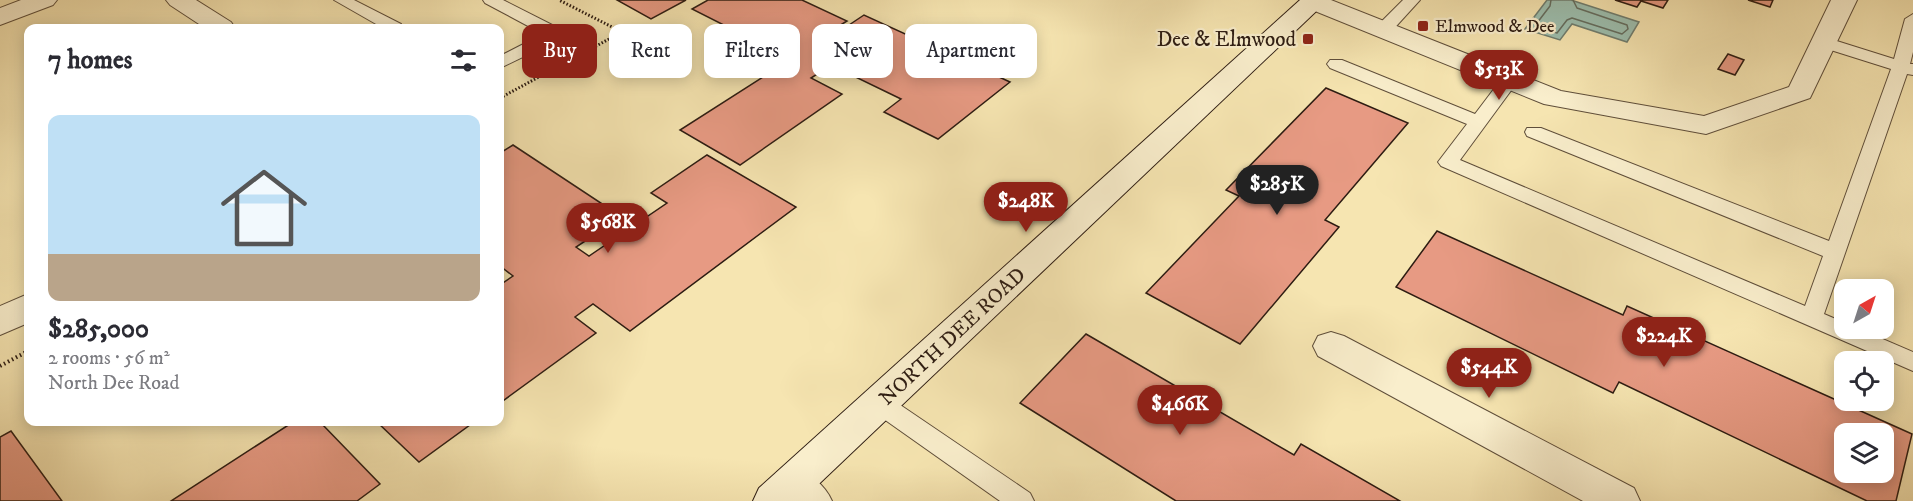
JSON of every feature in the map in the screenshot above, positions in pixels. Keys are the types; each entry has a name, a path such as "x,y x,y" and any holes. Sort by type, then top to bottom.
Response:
{"street":[{"path":"0,17 44,0"},
{"path":"179,0 216,24"},
{"path":"1315,1 1554,98 1706,125 1800,92 1844,0"},
{"name":"NORTH DEE ROAD","path":"792,496 879,403 1315,1"},
{"path":"0,322 24,309"},
{"path":"1331,346 1620,501"}],"lane":[{"path":"342,0 387,24"},
{"path":"491,0 556,34 504,61"},
{"path":"1383,30 1412,0"},
{"path":"1812,318 1835,252 1907,68 1913,19"},
{"path":"1824,42 1907,68"},
{"path":"1336,64 1478,122"},
{"path":"1509,81 1448,162 1913,362"},
{"path":"1534,132 1835,252"},
{"path":"879,403 1021,501"}],"path":[{"path":"0,366 24,353"}],"water":[{"path":"1547,0 1571,0 1639,22 1627,42 1572,24 1560,40 1525,29"}],"building":[{"path":"617,0 686,0 651,19"},
{"path":"708,0 802,0 847,21 842,24 812,24 811,78 842,94 740,165 680,130 761,78 800,78 800,24 722,24 692,9"},
{"path":"1615,0 1668,0 1663,8 1641,1 1637,7"},
{"path":"1748,0 1773,0 1770,7"},
{"path":"864,15 884,24 850,24"},
{"path":"893,28 905,34 905,78 1001,78 1010,82 938,139 884,112 901,99 858,78 893,78"},
{"path":"1728,54 1744,60 1735,75 1718,69"},
{"path":"1326,88 1408,123 1325,220 1339,227 1240,344 1146,293 1239,196 1226,190"},
{"path":"513,145 622,217 576,247 589,256 667,203 651,193 707,155 796,207 630,331 593,304 575,317 596,333 504,400 504,282 513,276 504,269 504,151"},
{"path":"1437,231 1623,315 1627,306 1834,399 1834,411 1861,411 1888,423 1834,423 1834,483 1894,483 1894,426 1912,434 1896,501 1867,501 1619,382 1613,393 1396,287"},
{"path":"1086,334 1294,455 1301,444 1400,501 1176,501 1020,403"},
{"path":"287,426 324,426 380,484 357,501 171,501"},
{"path":"381,426 468,426 419,462"},
{"path":"11,431 62,501 0,501 0,437"}],"place":[{"name":"Elmwood & Dee","path":"1423,26"},
{"name":"Dee & Elmwood","path":"1308,39"}]}
